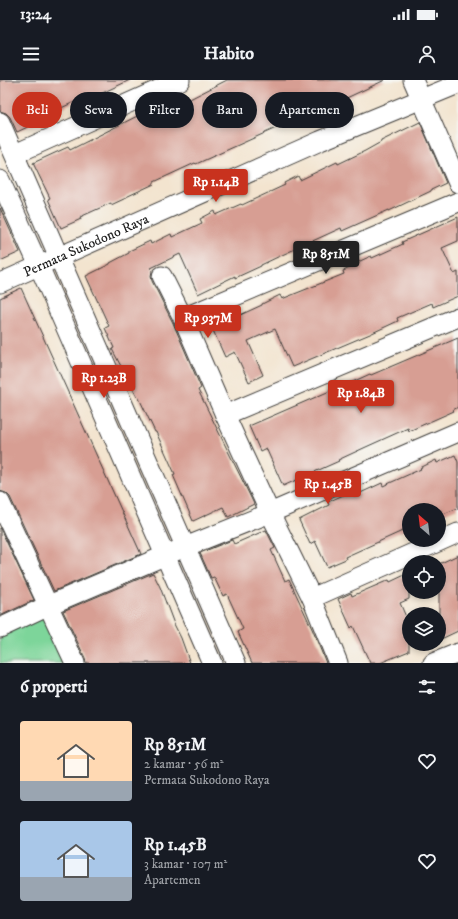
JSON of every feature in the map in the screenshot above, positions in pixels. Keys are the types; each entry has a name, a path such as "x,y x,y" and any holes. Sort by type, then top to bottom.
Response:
{"street":[{"path":"15,154 180,80"},
{"path":"413,80 458,182"},
{"name":"Permata Sukodono Raya","path":"0,283 312,144 458,84"},
{"path":"0,122 236,663"},
{"path":"0,180 212,663"},
{"path":"183,318 458,202"},
{"path":"162,276 183,318 270,513 312,598 338,663"},
{"path":"226,415 458,317"},
{"path":"0,628 185,547 270,513 458,432"},
{"path":"0,502 75,663"},
{"path":"312,598 458,533"},
{"path":"433,663 458,653"}],"green space":[{"path":"48,614 69,663 0,663 0,634"}],"building":[{"path":"0,80 130,80 104,92 70,92 70,104 62,108 62,92 12,92 12,121 6,113 0,111"},
{"path":"227,80 385,80 354,95 354,92 265,92 265,128 276,128 154,182 154,184 126,198 80,217 81,219 61,228 48,199 50,198 33,163 68,147 70,150 114,128 127,128 127,121 135,117 135,128 194,128 194,97 202,93 202,128 257,128 257,92 204,92"},
{"path":"420,122 446,183 389,211 342,231 341,228 198,294 180,254 151,268 152,281 173,323 201,388 198,390 254,504 228,517 223,507 193,521 173,475 175,474 156,432 112,349 114,348 105,328 109,326 86,276 129,253 129,251 150,241 151,244 171,234 172,237 202,223 200,219 215,211 216,215 285,185 284,183 298,176 300,180 337,162 338,164"},
{"path":"15,128 26,128 17,132"},
{"path":"0,208 20,252 0,261"},
{"path":"458,217 458,241 442,248 454,274 458,272 458,296 433,307 432,303 397,318 398,321 370,334 292,367 275,329 248,341 263,375 249,382 235,352 225,357 212,328 280,295 282,299 344,274 343,271 359,264 358,262 371,256 372,258 403,244 402,242"},
{"path":"21,288 141,554 54,591 10,497 6,493 0,491 0,298"},
{"path":"458,338 458,407 453,410 454,411 409,431 408,428 283,486 266,448 260,451 249,426"},
{"path":"455,455 458,462 458,508 446,513 446,503 402,503 402,531 345,557 346,559 327,567 315,541 310,544 299,520 329,505 328,502 352,491 354,496 382,483 383,486 421,469 420,468 436,460 437,463"},
{"path":"0,528 34,600 0,616"},
{"path":"266,530 275,548 271,550 285,581 289,579 326,663 252,663 238,632 243,629 227,594 223,596 214,577 211,578 200,553 232,540 234,544"},
{"path":"458,555 458,631 446,637 446,607 439,607 439,599 446,599 446,561"},
{"path":"153,573 190,663 86,663 63,611"},
{"path":"402,576 402,599 409,599 400,603 402,608 402,651 409,651 380,663 370,663 353,626 351,628 338,599 351,593 352,596 389,580 390,582"}]}
